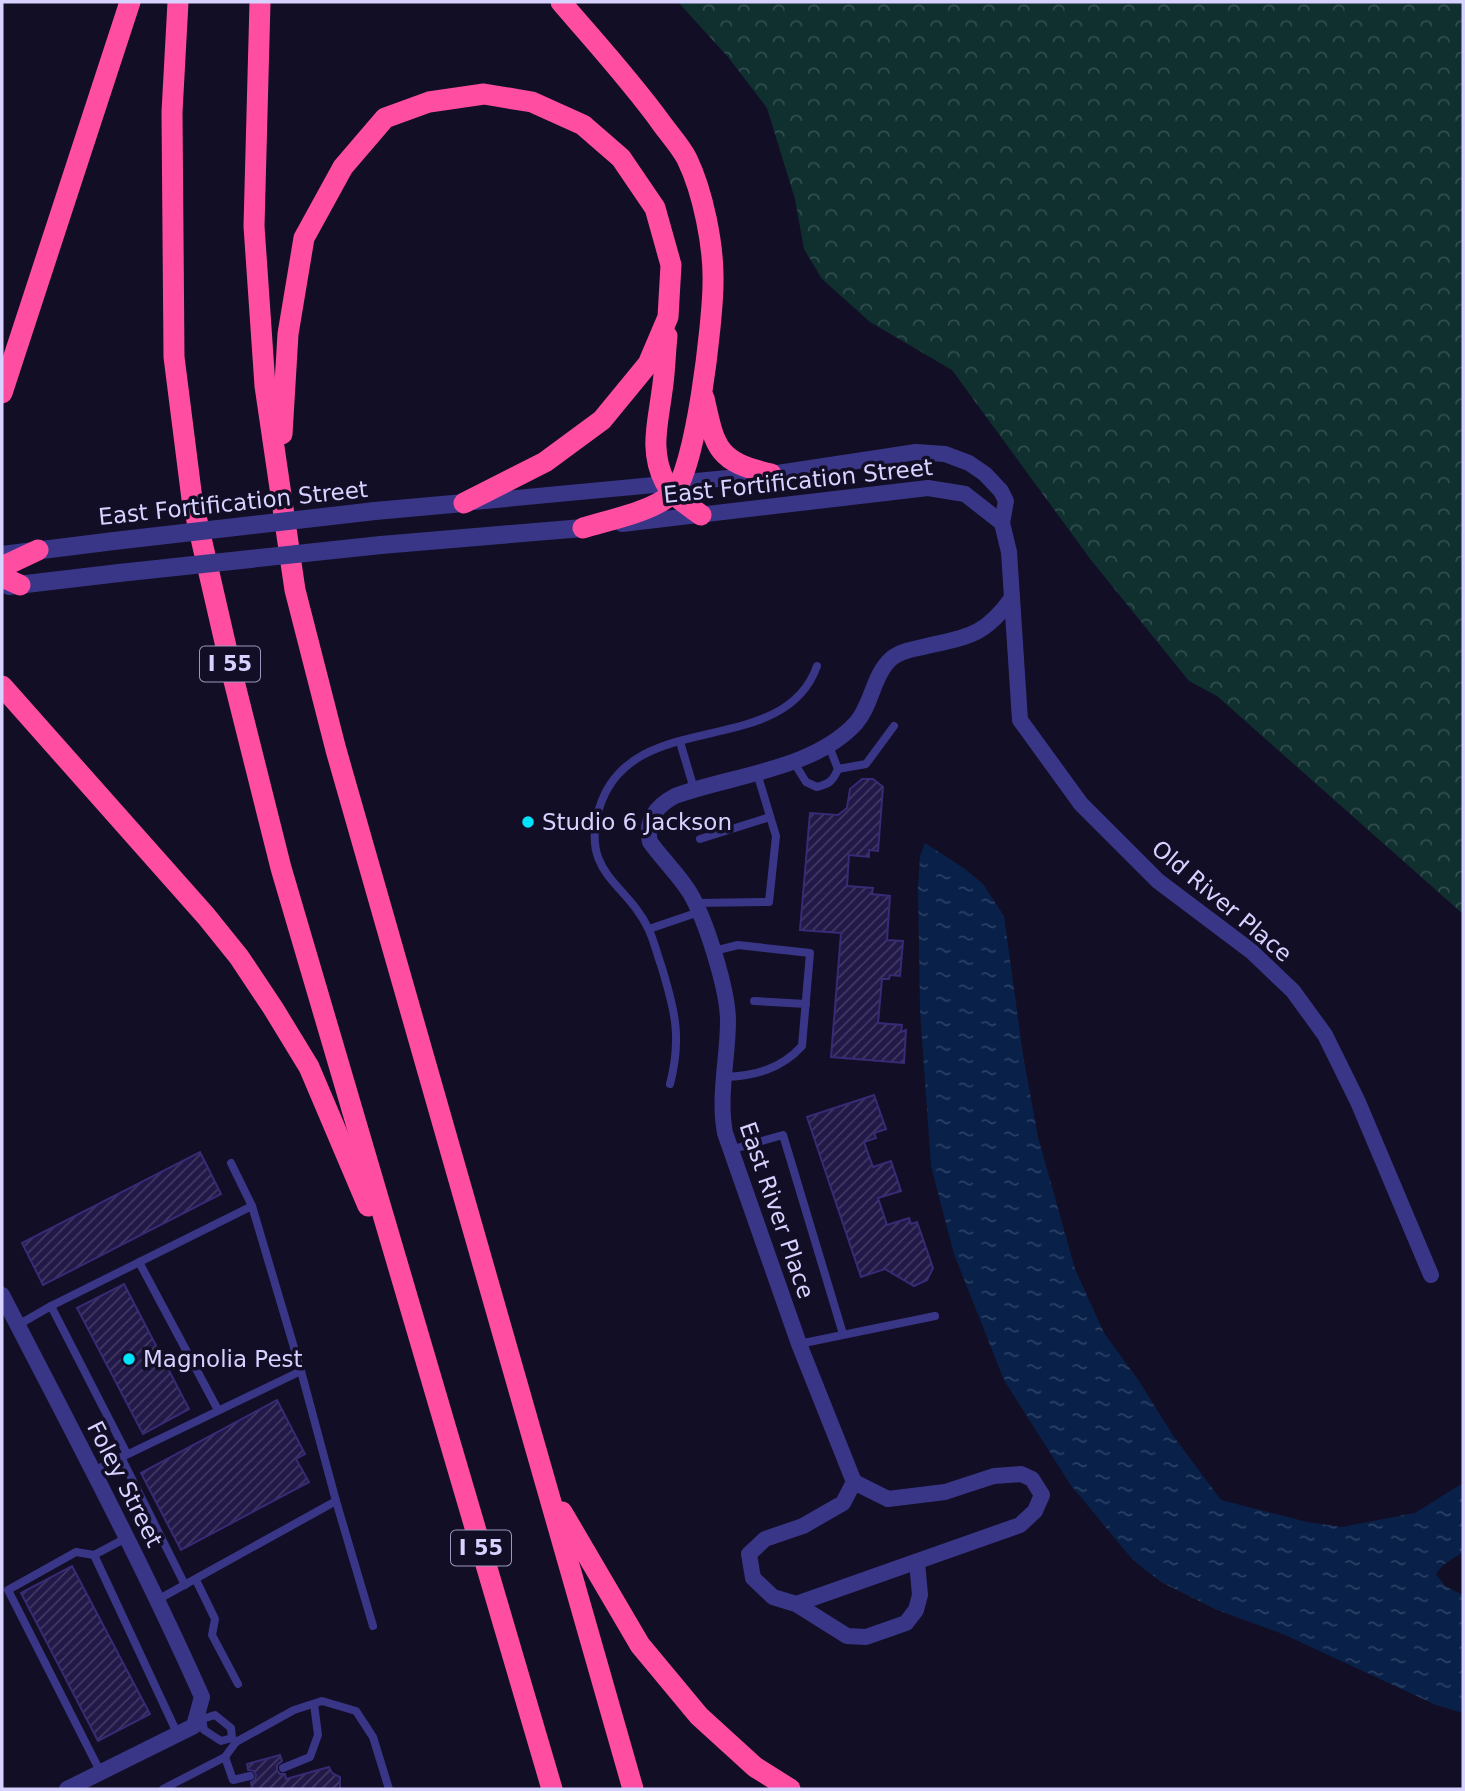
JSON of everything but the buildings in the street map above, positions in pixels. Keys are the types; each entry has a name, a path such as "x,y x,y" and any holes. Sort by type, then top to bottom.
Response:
{"highway":[{"path":"2,393 130,2"},
{"name":"I 55","path":"178,2 172,111 174,356 192,499 281,869 552,1789"},
{"path":"260,2 254,226 265,386 295,590 336,750 633,1789"},
{"path":"561,2 646,102 687,158 706,212 714,281 702,391 689,460 673,486 632,513 583,528"},
{"path":"279,478 288,334 304,238 343,167 386,118 429,102 484,94 533,102 583,125 621,158 655,208 671,265 662,391 654,432 656,459 673,486 701,515"},
{"path":"464,503 545,462 602,420 648,364 668,317"},
{"path":"702,391 713,440 723,453 745,468 771,474"},
{"path":"2,567 38,550"},
{"path":"2,686 206,916 239,957 273,1008 309,1068 410,1307"},
{"path":"546,1486 640,1645 699,1716 755,1767 790,1789"}],"street":[{"name":"East Fortification Street","path":"2,555 374,511 673,486 916,452 945,454 969,463 1002,491 1006,501 1003,523 965,494 928,488 583,528 381,545 8,583"},
{"name":"Old River Place","path":"1003,523 1009,552 1020,720 1081,804 1158,881 1251,951 1293,991 1325,1035 1358,1102 1431,1275"},
{"name":"East River Place","path":"854,1482 799,1343 730,1150 722,1120 728,1008 712,951 697,907 678,877 650,842 648,833 656,810 664,801 694,789 793,761 829,746 857,722 884,668 892,658 904,652 980,631 996,620 1012,598"},
{"name":"Foley Street","path":"2,1295 159,1599 202,1697 200,1717"},
{"path":"796,1604 1020,1525 1035,1511 1042,1495 1032,1479 1021,1474 994,1476 945,1492 888,1499 854,1482 843,1503 803,1526 765,1539 749,1554 752,1578 773,1597 796,1604 847,1636 866,1637 906,1623 916,1610 920,1595 917,1562"},
{"path":"67,1789 178,1735 194,1726 200,1717"}],"lane":[{"path":"670,1084 676,1059 677,1030 673,1003 649,929 600,865 594,838 600,809 611,783 630,762 651,750 767,718 792,702 811,684 817,666"},
{"path":"838,769 866,764 894,726"},
{"path":"680,742 694,789"},
{"path":"793,761 806,782 817,788 833,780 838,769 829,746"},
{"path":"649,929 697,907 769,902 776,836 757,772"},
{"path":"700,839 770,817"},
{"path":"712,951 738,945 810,953 802,1046 792,1057 771,1070 745,1076 724,1077"},
{"path":"754,1001 806,1004"},
{"path":"730,1150 783,1135 843,1335"},
{"path":"231,1163 252,1206 373,1626"},
{"path":"18,1325 252,1206"},
{"path":"139,1262 218,1410"},
{"path":"51,1306 185,1585"},
{"path":"799,1343 935,1316"},
{"path":"93,1471 301,1371"},
{"path":"159,1599 336,1501"},
{"path":"101,1774 8,1590 76,1552 94,1555 128,1537"},
{"path":"94,1555 178,1735"},
{"path":"196,1580 215,1619 212,1635 238,1684"},
{"path":"163,1789 225,1757 234,1740 231,1728 215,1714 200,1717 204,1730 221,1741 234,1740 295,1710 321,1701 356,1711 373,1737 389,1789"},
{"path":"283,1768 310,1757 318,1735 314,1704"},
{"path":"225,1757 233,1780 250,1776"}],"green space":[{"path":"678,2 1463,2 1463,914 1217,696 1189,681 1091,560 952,370 870,322 822,279 804,249 795,199 767,108 728,57"}],"water":[{"path":"925,843 983,884 1004,916 1023,1055 1038,1137 1075,1269 1104,1333 1139,1381 1174,1437 1221,1500 1307,1522 1342,1527 1415,1513 1463,1483 1463,1552 1443,1565 1436,1574 1445,1586 1463,1595 1463,1713 1436,1705 1283,1634 1217,1610 1161,1582 1133,1560 1070,1484 1004,1380 954,1254 931,1166 920,1010 918,887 920,856"}],"place":[{"name":"Studio 6 Jackson","path":"528,822"},
{"name":"Magnolia Pest","path":"129,1359"}]}
